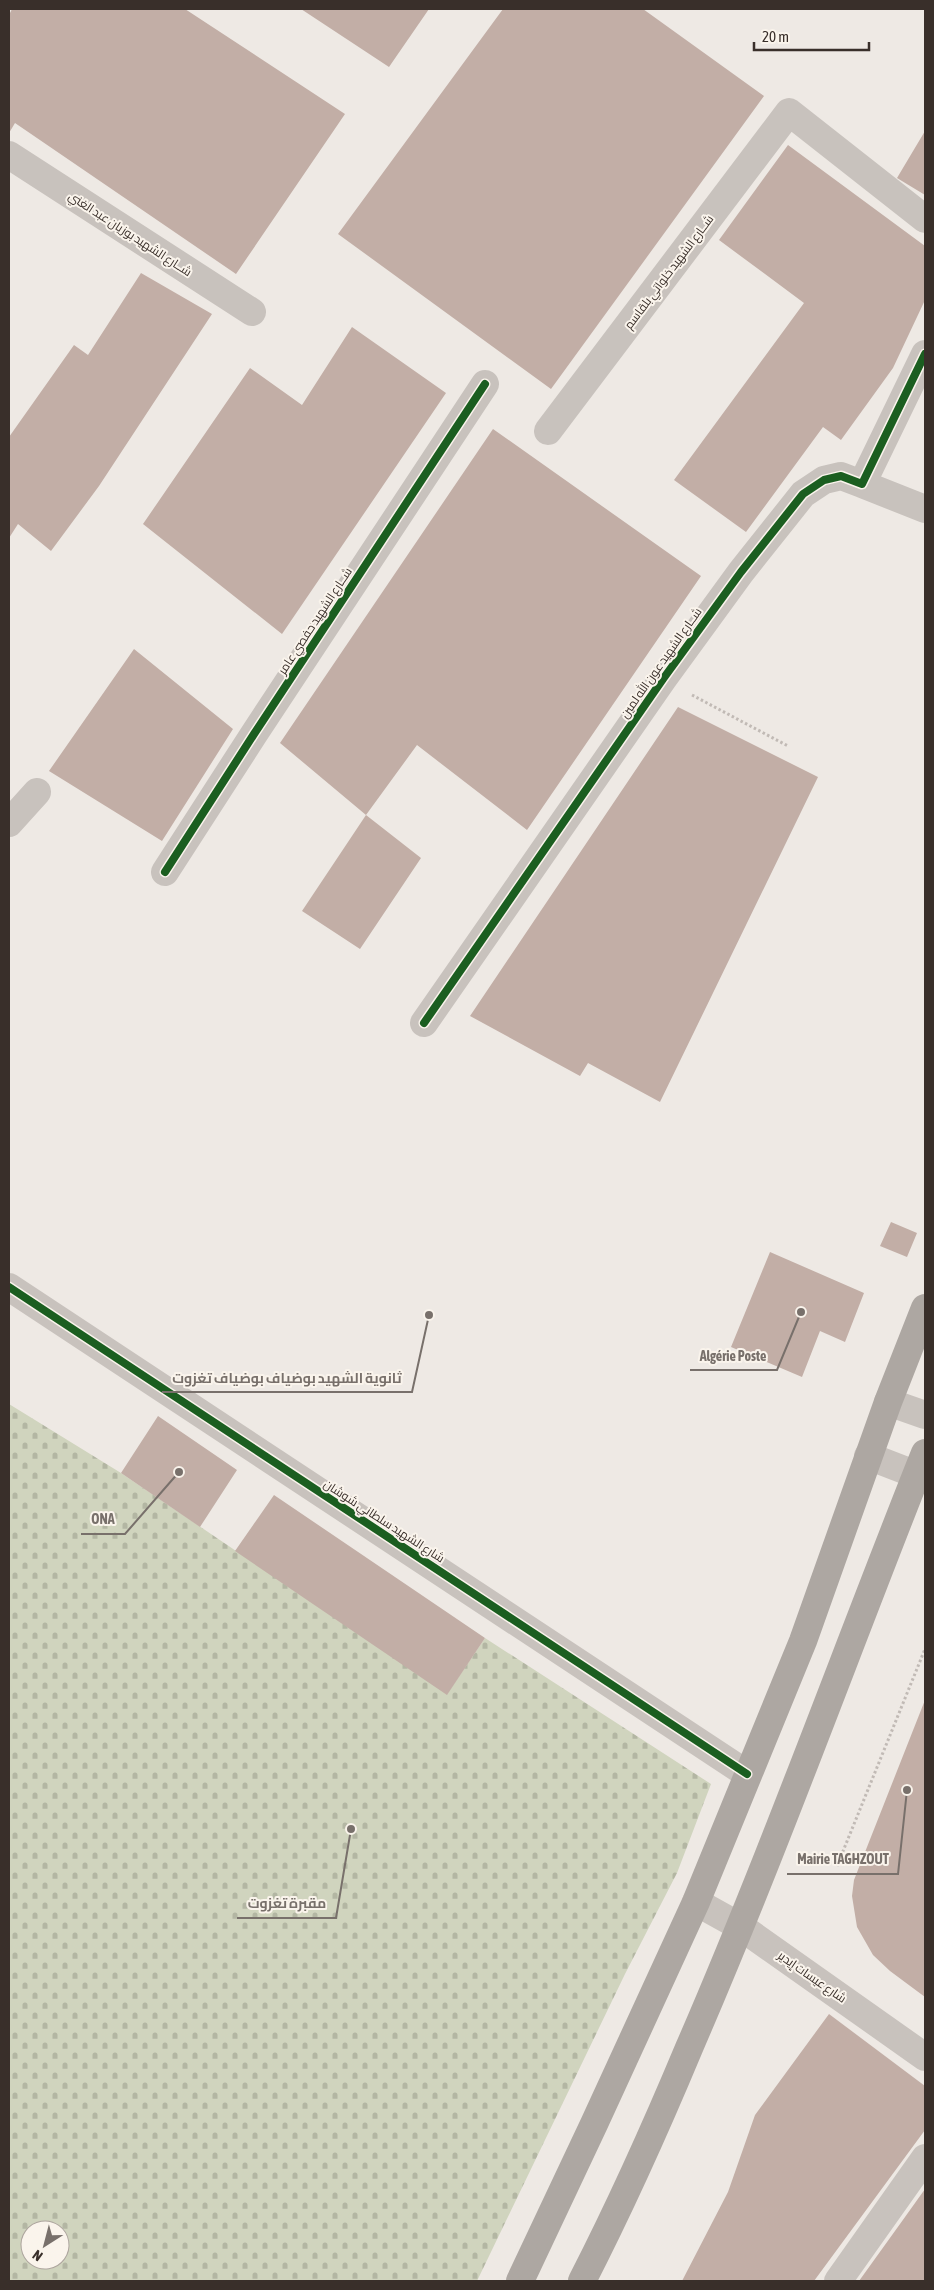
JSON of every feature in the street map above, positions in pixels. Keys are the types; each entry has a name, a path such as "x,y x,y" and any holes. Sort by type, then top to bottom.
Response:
{"highway":[{"path":"520,2281 696,1902 803,1641 868,1456 925,1308"},
{"path":"582,2281 610,2228 650,2139 741,1927 922,1468"}],"street":[{"name":"شــارع الشهيد خلواتي بلقاسم","path":"548,431 789,112 925,219"},
{"name":"شــارع الشهيد بوزيان عبد الغني","path":"9,155 252,312"},
{"path":"862,484 925,354"},
{"name":"شــارع الشهيد حفصي عامر","path":"165,872 485,384"},
{"name":"شــارع الشهيد عون الله لمين","path":"424,1022 663,679 741,572 803,494 824,480 841,476 925,509"},
{"path":"9,823 37,792"},
{"name":"شارع الشهيد سلطاني شوشان","path":"9,1287 747,1774"},
{"path":"888,1402 925,1415"},
{"path":"868,1456 922,1468"},
{"name":"شارع عيسات إيدير","path":"696,1902 741,1927 925,2057"},
{"path":"838,2281 925,2158"}],"path":[{"path":"663,679 788,746"},
{"path":"837,1866 925,1650"}],"green space":[{"path":"9,1404 121,1473 447,1694 485,1638 711,1784 677,1873 625,1974 477,2281 9,2281"}],"building":[{"path":"12,9 185,9 345,114 236,274 15,123 9,133 9,15"},
{"path":"301,9 429,9 389,67"},
{"path":"503,9 643,9 764,96 551,389 338,234"},
{"path":"925,131 925,195 897,178"},
{"path":"788,145 925,246 925,300 893,368 841,440 823,427 746,532 674,480 804,303 719,240"},
{"path":"141,273 212,314 99,486 51,551 18,524 9,538 9,437 74,345 88,355"},
{"path":"352,327 446,393 282,634 143,524 250,368 302,405"},
{"path":"493,429 701,576 527,830 417,745 366,815 280,743"},
{"path":"134,649 233,729 162,841 49,771"},
{"path":"678,707 818,777 660,1102 588,1063 580,1076 470,1016"},
{"path":"366,815 421,858 360,949 302,911"},
{"path":"891,1222 917,1233 907,1257 880,1246"},
{"path":"770,1252 864,1293 845,1342 820,1331 802,1377 731,1347"},
{"path":"158,1416 237,1470 200,1527 121,1473"},
{"path":"274,1495 485,1638 447,1695 235,1551"},
{"path":"925,1700 925,1997 890,1971 873,1955 857,1927 852,1896 854,1880"},
{"path":"829,2014 925,2086 925,2130 814,2281 682,2281 728,2192 755,2115"},
{"path":"925,2189 925,2281 859,2281 900,2224"}],"cycle path":[{"path":"424,1023 663,679 741,572 803,494 824,480 841,476 862,484 925,354"},
{"path":"165,872 485,384"},
{"path":"9,1287 747,1774"}],"place":[{"name":"Algérie Poste","path":"801,1312"},
{"name":"ثانوية الشهيد بوضياف بوضياف تغزوت","path":"429,1315"},
{"name":"ONA","path":"179,1472"},
{"name":"Mairie TAGHZOUT","path":"907,1790"},
{"name":"مقبرة تغزوت","path":"351,1829"}]}
